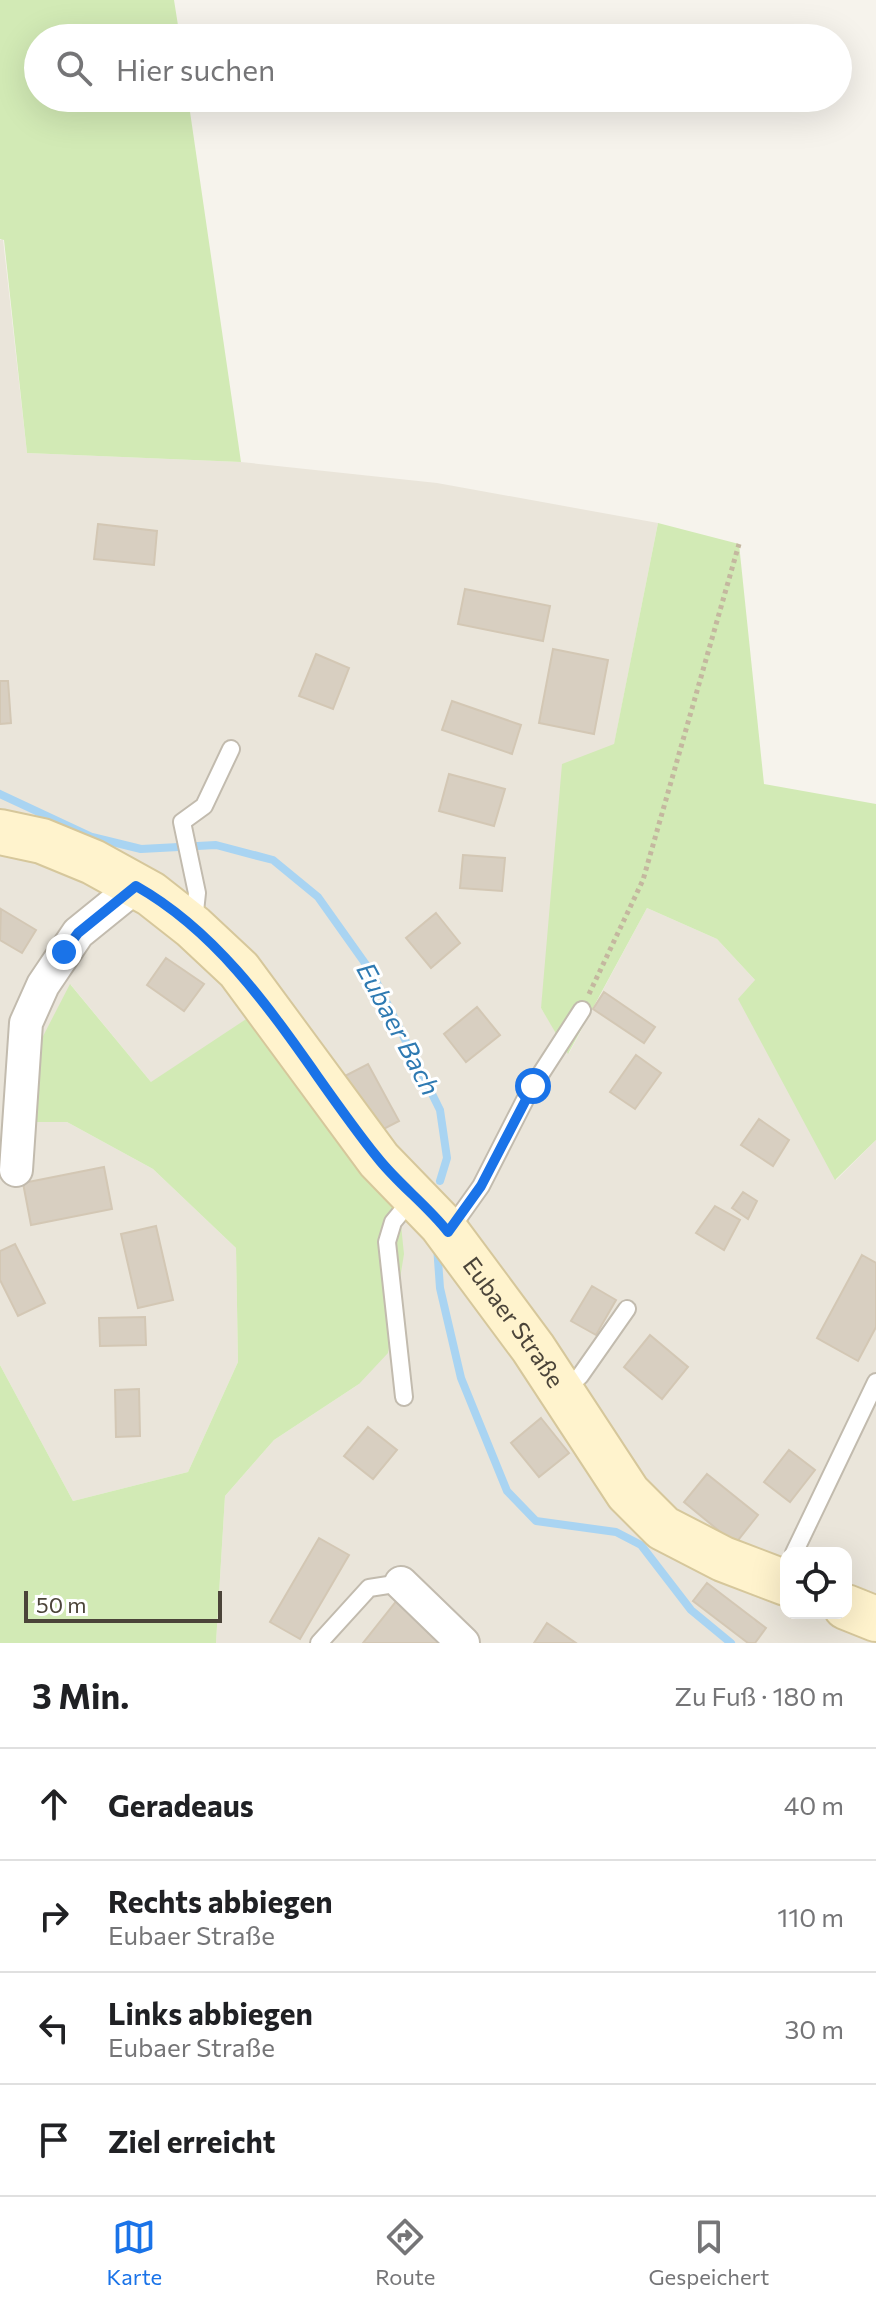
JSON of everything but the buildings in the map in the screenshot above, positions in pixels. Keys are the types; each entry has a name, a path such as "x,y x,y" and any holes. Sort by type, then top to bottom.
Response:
{"street":[{"name":"Eubaer Straße","path":"0,832 42,841 93,862 136,886 193,927 239,970 370,1148 448,1232 562,1393 628,1493 663,1528 723,1559 780,1571"},
{"path":"16,1170 26,1023 43,985 78,933 136,886"},
{"path":"401,1583 463,1643"},
{"path":"852,1609 876,1619"}],"lane":[{"path":"193,927 197,893 182,822 204,806 231,749"},
{"path":"448,1232 481,1186 529,1092 582,1010"},
{"path":"404,1397 387,1242 393,1222 414,1196"},
{"path":"562,1393 580,1376 627,1309"},
{"path":"799,1547 876,1382"},
{"path":"319,1643 369,1588 401,1583"}],"path":[{"path":"582,1010 643,880 739,544"}],"shaded area":[{"path":"3,239 27,453 241,462 437,483 658,523 614,745 541,1008 569,1053 647,908 717,939 755,980 836,1180 876,1140 876,1643 216,1643 225,1496 274,1440 359,1384 151,1082 71,985 67,1122 153,1169 236,1248 238,1362 188,1472 73,1501 0,1365 0,240"}],"green space":[{"path":"0,0 174,0 178,24 24,24 24,112 190,112 241,462 27,453 4,240 0,239"},
{"path":"658,523 739,544 764,784 876,804 876,1140 835,1180 738,999 755,980 717,939 647,908 568,1054 541,1008 562,764 614,744"},
{"path":"70,984 151,1082 278,998 394,1158 404,1254 388,1353 359,1384 274,1440 225,1496 216,1643 0,1643 0,1365 73,1501 188,1472 238,1362 236,1248 153,1169 67,1122 35,1122 39,1044"}],"waterway":[{"name":"Eubaer Bach","path":"0,794 92,837 141,849 216,845 273,860 318,897 372,973 440,1110 447,1158 440,1181"},
{"name":"Eubaer Bach","path":"437,1246 440,1288 461,1378 507,1491 536,1521 616,1532 641,1545 691,1610 731,1643"}],"route":[{"path":"64,952 78,933 136,886 151,894 193,927 239,970 379,1160 448,1232 481,1186 533,1086"}]}
